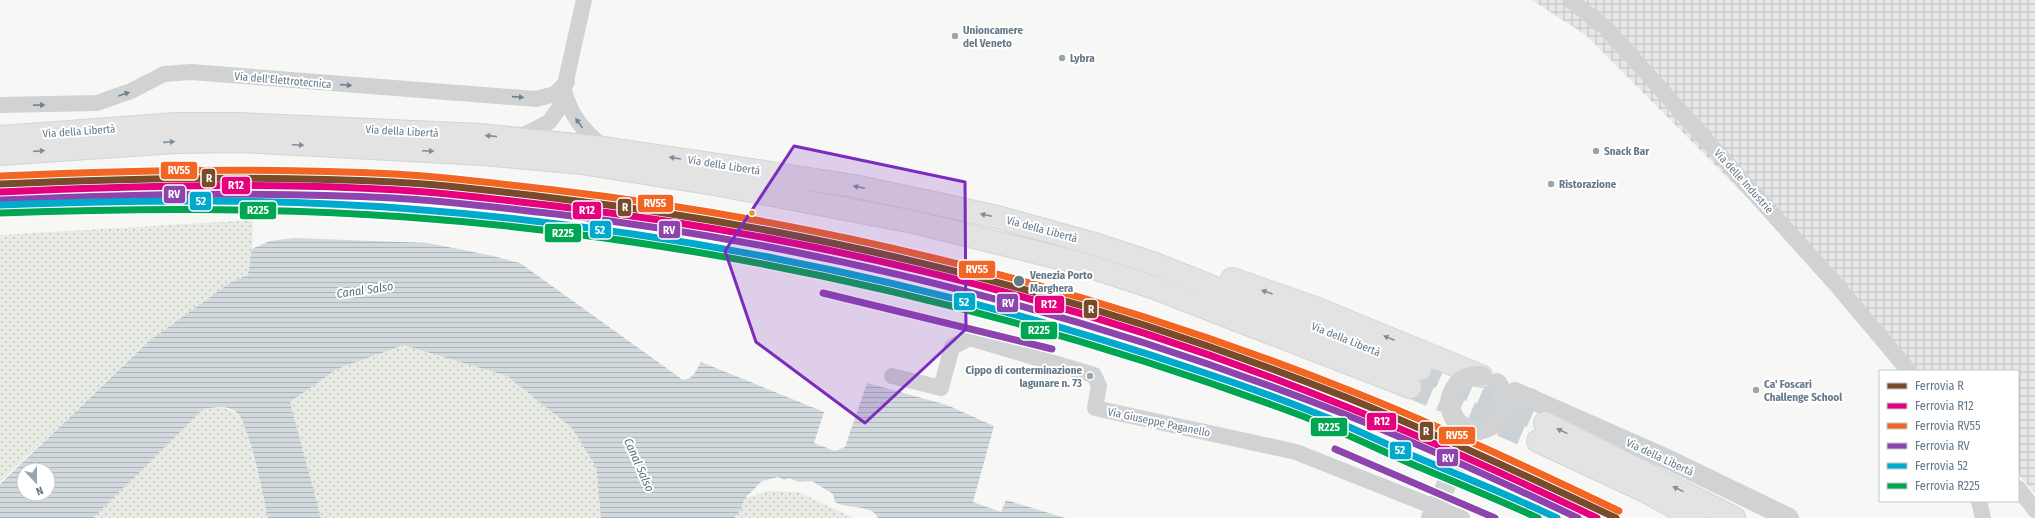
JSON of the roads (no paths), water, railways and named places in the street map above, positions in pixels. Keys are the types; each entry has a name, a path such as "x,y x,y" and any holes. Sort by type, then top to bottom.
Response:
{"highway":[{"name":"Via della Libertà","path":"0,136 177,124 456,134 518,138 604,148 854,186 997,217 1091,243 1155,264 1415,378 1079,263 921,224 720,184 566,162 483,154 241,141 175,142 0,154"},
{"path":"1091,243 1192,266 1286,298 1315,308 1489,380"},
{"name":"Via della Libertà","path":"1669,518 1585,472 1541,432 1704,512 1734,518"}],"street":[{"path":"518,138 550,122 560,107 566,86 584,0"},
{"name":"Via delle Industrie","path":"1570,0 1606,28 1839,288 1908,370"},
{"name":"Via dell'Elettrotecnica","path":"0,105 97,103 131,91 164,74 191,72 536,99 555,94 566,86"},
{"path":"566,86 570,110 587,133 604,148"},
{"name":"Via Giuseppe Paganello","path":"892,376 941,388 952,347 970,338 1094,375 1098,386 1095,408 1296,452 1462,518"},
{"path":"1471,376 1489,380 1503,395 1504,408 1500,417 1494,424 1486,428 1469,427 1454,418 1450,401 1456,385 1463,379 1471,376"},
{"name":"Via della Libertà","path":"1489,380 1666,459 1790,518"},
{"path":"1504,408 1519,399 1530,398"},
{"path":"1431,518 1467,441 1469,427"},
{"path":"2019,489 2035,510"},
{"path":"1979,502 1982,518"}],"water":[{"name":"Canal Salso","path":"294,238 428,243 520,263 683,380 692,376 701,362 824,412 814,443 835,451 845,447 867,383 947,405 994,426 973,502 1001,512 1006,500 1065,518 878,518 875,513 870,510 846,506 835,502 833,494 812,481 799,482 789,478 784,480 778,477 762,481 745,498 741,509 734,518 601,518 596,467 572,428 507,376 404,345 337,369 290,402 321,518 268,518 243,422 234,411 226,407 222,407 203,409 93,518 0,518 0,484 16,469 16,502 56,502 56,462 23,462 149,341 231,282 248,275 252,249 270,241"}],"tunnel":[{"path":"1420,369 1545,423"},
{"path":"1410,387 1538,441"}],"rail line":[{"name":"RV55","path":"0,176 198,170 346,172 415,175 554,190 656,204 758,221 859,241 959,264 1058,291 1157,321 1254,354 1419,419 1520,464 1619,511"},
{"name":"R","path":"0,184 197,178 345,180 415,183 499,191 662,213 762,230 862,250 961,273 1059,300 1157,329 1253,362 1348,398 1416,426 1616,518"},
{"name":"R12","path":"0,192 199,186 299,186 418,191 555,206 758,236 958,280 1057,307 1155,337 1251,370 1347,407 1410,433 1597,518"},
{"name":"RV","path":"1,200 197,194 344,196 414,199 556,214 657,228 756,245 856,265 954,288 1051,315 1148,344 1244,377 1339,412 1400,437 1578,518"},
{"name":"52","path":"0,205 154,201 360,205 511,218 611,231 711,247 810,266 909,287 1006,312 1103,340 1215,376 1280,399 1339,423 1505,494 1557,518"},
{"name":"R225","path":"0,213 203,209 305,211 406,217 520,227 633,242 746,261 858,284 970,311 1080,342 1189,376 1312,420 1538,518"},
{"name":"RV","path":"823,293 1052,349"},
{"name":"RV","path":"1335,449 1495,518"}],"place":[{"name":"Unioncamere del Veneto","path":"955,36"},
{"name":"Lybra","path":"1062,58"},
{"name":"Snack Bar","path":"1596,151"},
{"name":"Ristorazione","path":"1551,184"},
{"name":"Venezia Porto Marghera","path":"1019,281"},
{"name":"Cippo di conterminazione lagunare n. 73","path":"1090,376"},
{"name":"Ca' Foscari Challenge School","path":"1756,390"}]}
